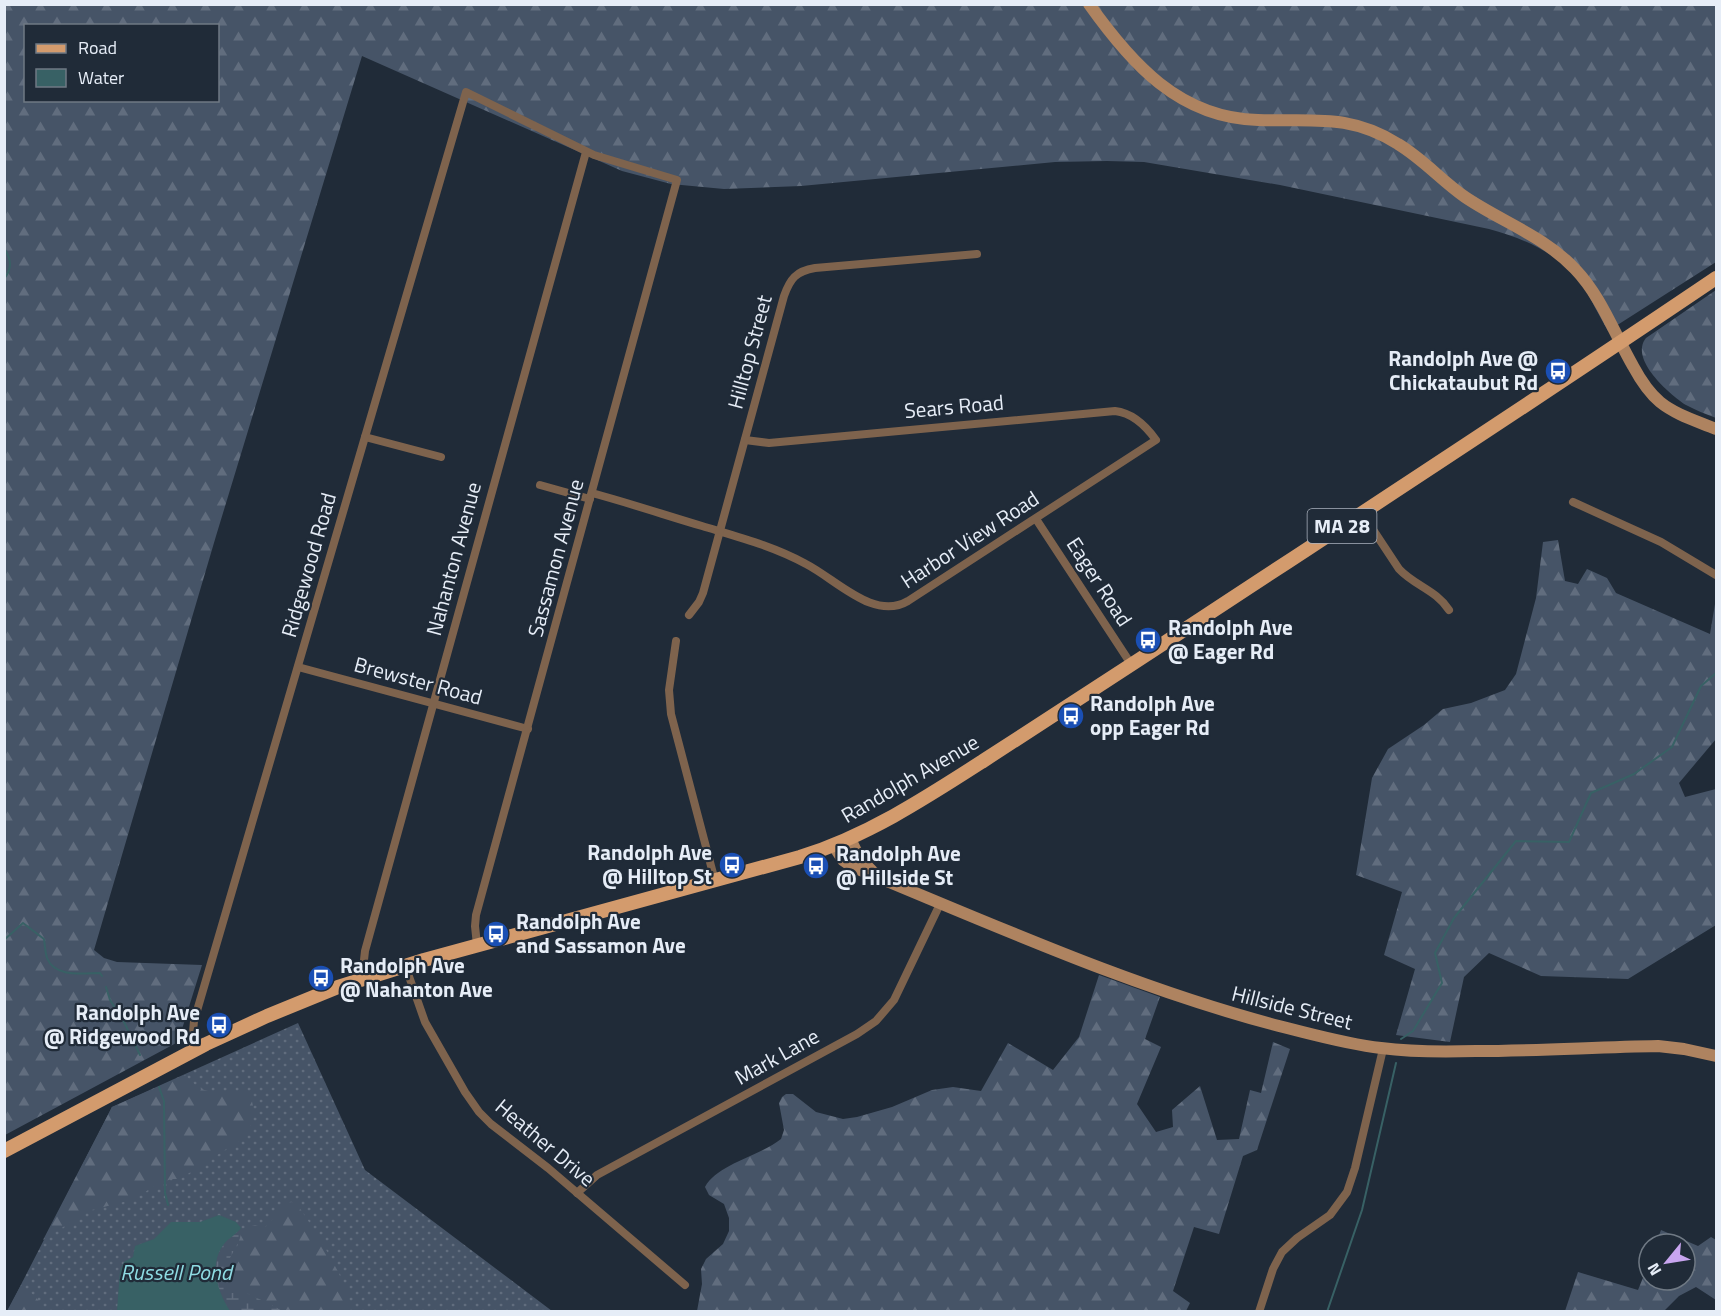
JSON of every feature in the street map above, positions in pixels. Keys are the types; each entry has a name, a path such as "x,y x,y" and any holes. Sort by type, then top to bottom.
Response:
{"main road":[{"name":"Randolph Avenue","path":"4,1151 199,1048 287,1007 368,977 715,881 834,846 850,839 918,803 1716,278"}],"street":[{"path":"1089,4 1121,47 1143,70 1164,88 1196,106 1221,114 1253,120 1311,119 1343,122 1373,131 1399,144 1462,195 1537,238 1560,254 1594,292 1643,383 1658,401 1680,414 1716,429"},
{"name":"Ridgewood Road","path":"199,1048 193,1032 194,1021 466,92 586,152"},
{"name":"Sassamon Avenue","path":"477,945 475,921 677,180 611,162 586,152"},
{"name":"Nahanton Avenue","path":"368,977 364,960 365,951 586,152"},
{"name":"Hilltop Street","path":"689,615 703,593 791,279 799,272 815,268 977,254"},
{"name":"Sears Road","path":"745,440 768,443 1115,411 1134,418 1144,425 1156,440"},
{"path":"365,437 441,457"},
{"name":"Harbor View Road","path":"540,485 642,506 782,552 817,570 869,603 890,608 908,601 1156,440"},
{"path":"1573,502 1654,538 1716,575"},
{"path":"1362,513 1406,577 1440,597 1449,610"},
{"name":"Eager Road","path":"1036,519 1131,664"},
{"path":"676,641 669,690 670,714 715,881"},
{"name":"Brewster Road","path":"298,667 528,729"},
{"name":"Hillside Street","path":"850,839 863,862 881,878"},
{"name":"Hillside Street","path":"834,846 841,858 848,864 1035,941 1185,998 1298,1031 1383,1049 1458,1052 1658,1046 1716,1056"},
{"name":"Mark Lane","path":"577,1193 597,1175 870,1025 894,1000 940,902"},
{"name":"Heather Drive","path":"405,965 425,1022 474,1106 491,1124 686,1285"},
{"path":"1259,1311 1273,1269 1282,1252 1297,1238 1330,1215 1346,1194 1355,1170 1383,1049"}],"green space":[{"path":"5,5 1716,5 1716,262 1608,331 1583,286 1564,265 1529,243 1489,229 1280,185 1144,162 1055,162 801,186 724,189 671,184 622,171 362,56 216,536 94,950 104,958 117,962 202,965 178,1042 5,1135"},
{"path":"1716,290 1716,418 1686,405 1661,385 1647,366 1642,346 1646,338"},
{"path":"1558,540 1565,581 1578,584 1587,569 1607,578 1616,593 1710,634 1716,598 1716,739 1679,783 1685,797 1716,789 1716,925 1628,979 1541,976 1489,953 1464,977 1450,1042 1396,1035 1415,969 1384,955 1402,892 1356,875 1372,778 1388,749 1443,709 1471,703 1505,690 1516,674 1536,598 1543,542"},
{"path":"1099,975 1160,997 1145,1039 1161,1047 1137,1104 1156,1132 1173,1127 1172,1110 1200,1086 1217,1140 1239,1139 1250,1090 1261,1093 1273,1042 1290,1049 1257,1150 1243,1156 1219,1234 1194,1227 1173,1291 1190,1303 1186,1311 697,1311 702,1284 701,1269 706,1259 723,1244 729,1231 729,1218 724,1204 709,1195 705,1187 719,1172 781,1139 784,1130 779,1103 782,1097 786,1094 793,1094 816,1112 843,1119 892,1107 932,1090 953,1087 981,1091 1008,1043 1053,1070 1079,1037"},
{"path":"298,1023 365,1170 552,1311 7,1312 112,1107"},
{"path":"185,1075 204,1090 240,1091 250,1095 253,1116 245,1137 180,1179 171,1179 151,1188 135,1199 88,1211 43,1240 112,1107"},
{"path":"291,1202 296,1203 311,1225 339,1273 350,1302 350,1312 282,1311 246,1293 226,1276 227,1265 237,1247 242,1229 255,1225 264,1228 282,1207"},
{"path":"241,1228 239,1240 226,1269 226,1276 238,1288 282,1311 230,1311 226,1304 216,1278 216,1261 224,1244"},
{"path":"1711,1237 1716,1240 1716,1300 1697,1288 1697,1246"},
{"path":"1578,1272 1637,1290 1637,1292 1687,1292 1679,1296 1664,1311 1565,1311"},
{"path":"21,1285 38,1299 43,1311 7,1311"}],"water":[{"name":"Russell Pond","path":"219,1215 236,1222 241,1228 224,1244 216,1261 216,1278 230,1311 117,1311 120,1270 124,1262 133,1257 135,1246 154,1239 171,1222 200,1222"}],"waterway":[{"path":"4,248 10,264 4,279"},
{"path":"1401,1039 1413,1031 1442,983 1435,953 1454,918 1516,841 1569,842 1591,793 1634,774 1672,747 1701,686 1716,673"},
{"path":"4,940 23,923 44,939 47,958 56,969 78,974 100,973 102,976"},
{"path":"106,987 110,1000 140,1055"},
{"path":"1327,1312 1362,1210 1396,1063"},
{"path":"159,1087 164,1101 165,1193 168,1205"}],"place":[{"name":"Randolph Ave @ Chickataubut Rd","path":"1558,371"},
{"name":"Randolph Ave @ Eager Rd","path":"1148,640"},
{"name":"Randolph Ave opp Eager Rd","path":"1071,716"},
{"name":"Randolph Ave @ Hilltop St","path":"732,865"},
{"name":"Randolph Ave @ Hillside St","path":"816,866"},
{"name":"Randolph Ave and Sassamon Ave","path":"496,934"},
{"name":"Randolph Ave @ Nahanton Ave","path":"321,978"},
{"name":"Randolph Ave @ Ridgewood Rd","path":"219,1025"}]}
